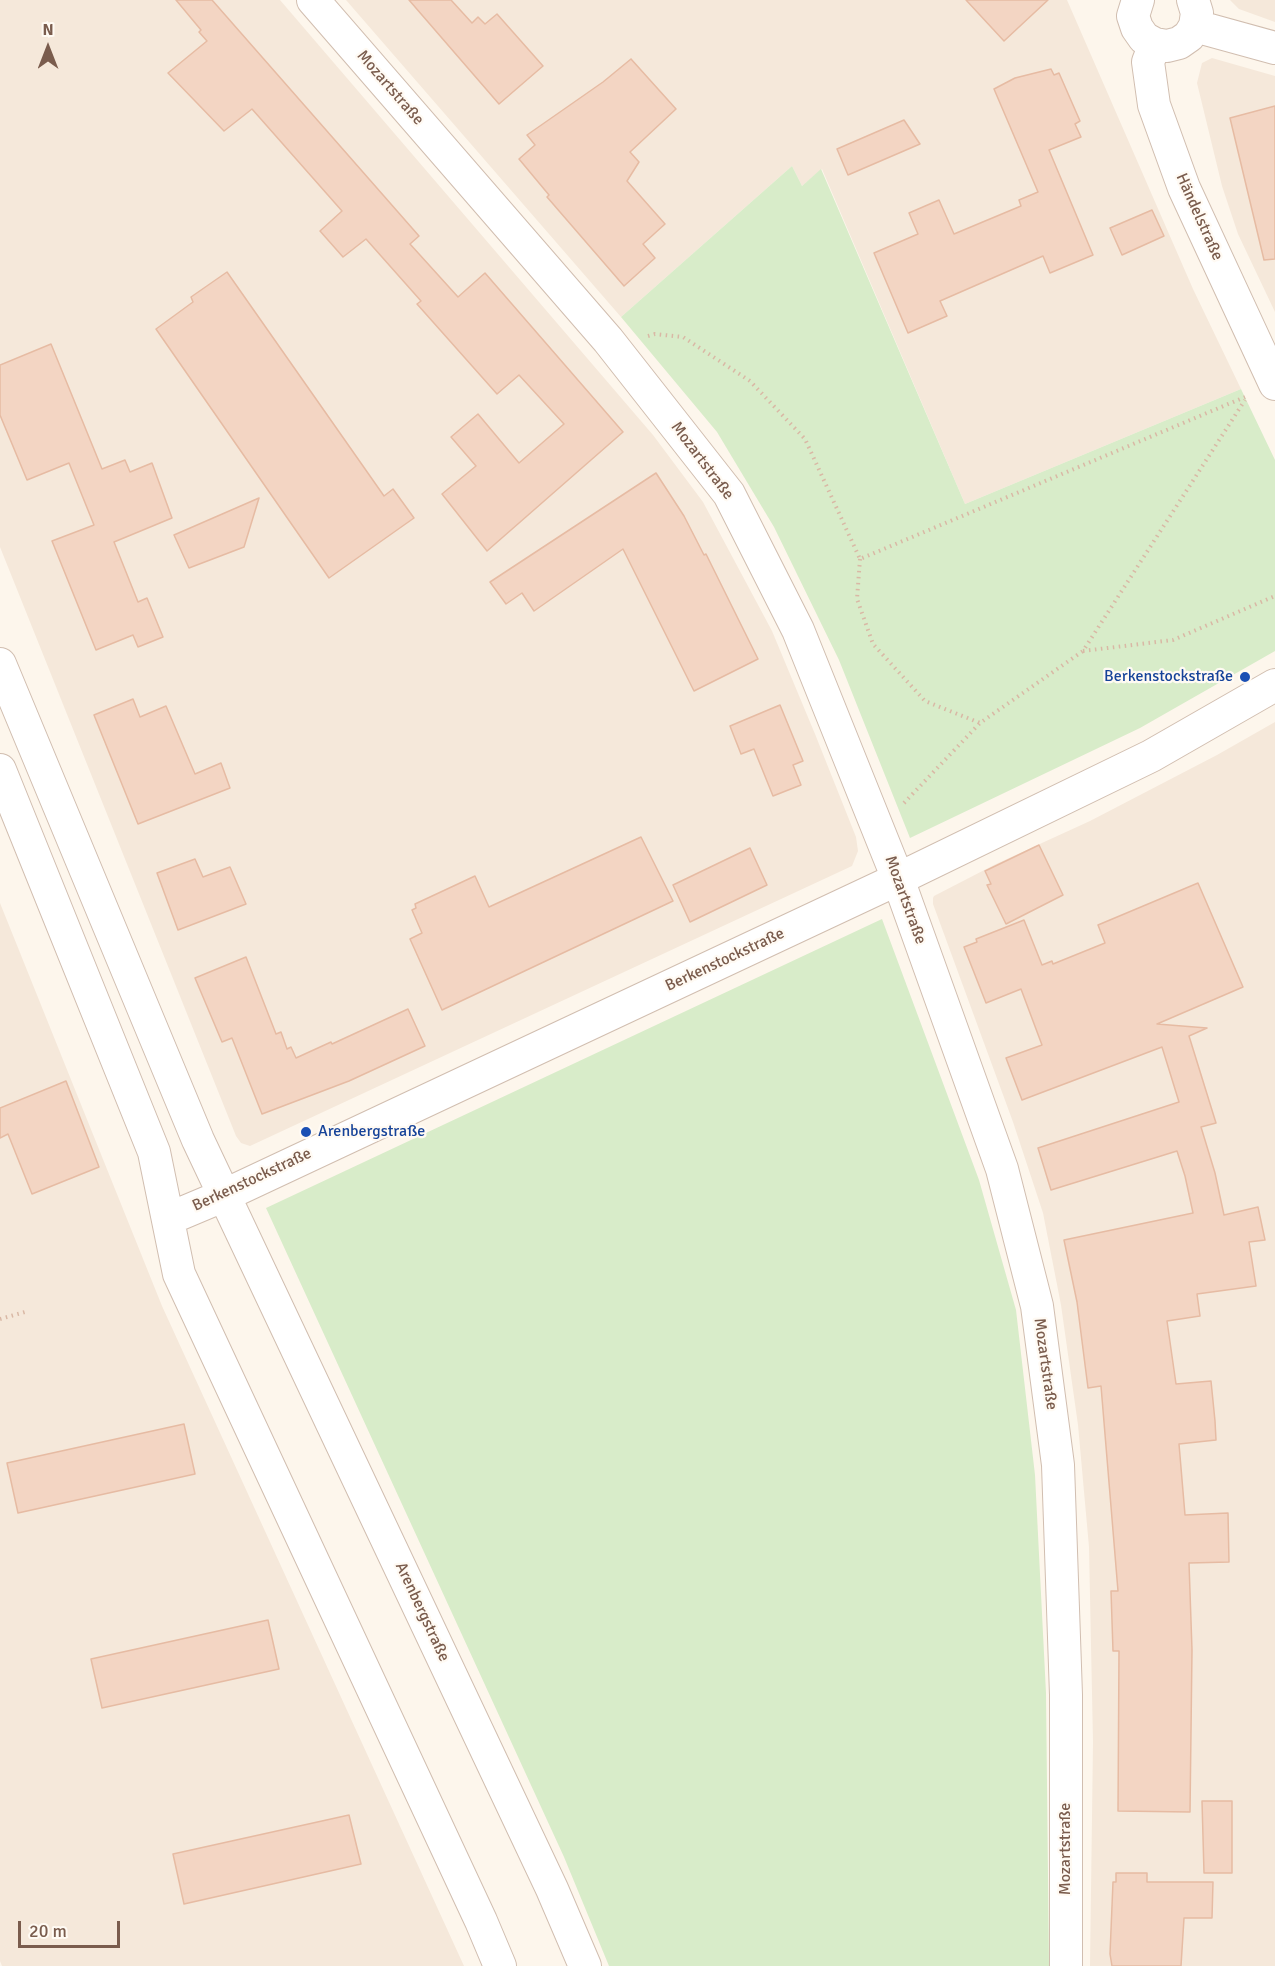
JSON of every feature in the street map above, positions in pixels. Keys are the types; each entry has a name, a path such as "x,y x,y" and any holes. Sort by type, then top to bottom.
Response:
{"street":[{"name":"Mozartstraße","path":"313,0 612,346 729,494 798,630 898,879 1002,1169 1037,1306 1058,1465 1066,1695 1066,1966"},
{"path":"1134,1 1137,28 1144,38 1155,44 1167,46 1179,43 1189,36 1194,13 1275,48"},
{"name":"Händelstraße","path":"1155,44 1148,62 1154,105 1184,188 1275,384"},
{"name":"Arenbergstraße","path":"0,664 198,1140 547,1878 585,1966"},
{"name":"Berkenstockstraße","path":"168,1219 225,1195 898,879 1152,756 1275,685"},
{"path":"0,770 154,1152 179,1274 500,1966"}],"path":[{"path":"612,346 656,334 683,337 750,381 805,439 860,560 857,598 873,644 925,701 980,723"},
{"path":"860,560 1248,396 1083,651 980,723 879,830"},
{"path":"1083,651 1173,640 1275,596"},
{"path":"0,1319 25,1312"}],"shaded area":[{"path":"0,0 280,0 653,435 703,502 772,631 815,734 856,837 858,851 852,866 250,1146 241,1143 236,1136 0,547"},
{"path":"346,0 1067,0 1193,289 1241,389 965,504 822,169 802,186 792,166 621,317"},
{"path":"1230,0 1275,0 1275,22 1239,9"},
{"path":"1212,58 1275,76 1275,312 1238,234 1222,186 1197,83 1202,63"},
{"path":"1275,722 1275,1966 1090,1966 1093,1742 1089,1547 1078,1425 1061,1305 1043,1213 1013,1122 933,904 933,898 996,864 1090,821"},
{"path":"0,903 162,1306 464,1966 2,1966 0,1961"}],"green space":[{"path":"792,166 802,186 821,169 965,504 1241,389 1275,460 1275,651 1140,728 910,838 839,660 774,527 717,432 621,317"},
{"path":"882,919 979,1180 1016,1310 1035,1475 1046,1693 1049,1966 609,1966 564,1857 266,1208"}],"building":[{"path":"176,0 212,0 419,236 410,244 458,297 485,273 623,432 487,551 442,494 476,466 451,437 478,414 519,463 564,424 519,375 497,394 417,304 421,301 366,239 343,257 320,231 342,211 252,109 224,131 168,73 207,41 199,32 201,30"},
{"path":"409,0 451,0 472,23 478,17 485,24 497,14 543,66 499,104"},
{"path":"966,0 1048,0 1004,41"},
{"path":"631,59 676,109 630,152 639,162 627,181 665,224 643,244 655,258 624,286 547,197 549,195 519,159 535,145 527,135 603,82"},
{"path":"1051,69 1054,75 1059,73 1080,121 1075,124 1081,137 1049,150 1093,255 1050,273 1043,256 940,301 947,316 908,333 874,253 918,234 909,213 939,200 954,234 1021,206 1019,200 1038,192 994,89 1015,78"},
{"path":"1275,106 1275,259 1264,260 1230,118"},
{"path":"904,120 920,144 848,175 837,149"},
{"path":"1152,210 1164,236 1122,255 1110,228"},
{"path":"227,272 384,496 393,489 414,518 329,578 156,329 193,302 191,297"},
{"path":"51,344 102,469 125,460 130,472 152,463 172,518 114,542 138,602 147,598 163,637 138,647 133,635 96,650 52,541 94,525 69,463 27,480 0,415 0,365"},
{"path":"656,473 684,516 704,555 706,554 758,659 694,691 623,549 534,611 522,593 506,604 490,582"},
{"path":"259,498 244,547 189,568 174,535"},
{"path":"133,699 140,717 166,706 195,774 221,763 230,788 138,824 94,715"},
{"path":"780,705 803,761 793,765 801,785 773,796 754,749 741,754 730,726"},
{"path":"641,837 673,901 442,1010 410,939 422,933 412,910 416,908 415,904 475,876 489,907"},
{"path":"1039,845 1063,895 1006,924 987,885 991,884 985,871"},
{"path":"750,848 767,885 690,922 673,885"},
{"path":"195,859 203,877 230,867 246,904 178,930 157,873"},
{"path":"1198,883 1243,987 1157,1024 1207,1028 1189,1036 1216,1123 1201,1127 1215,1173 1224,1215 1258,1207 1265,1240 1249,1242 1256,1286 1197,1294 1200,1316 1167,1321 1176,1384 1211,1381 1215,1421 1216,1440 1179,1444 1185,1515 1228,1513 1229,1562 1189,1563 1192,1650 1190,1812 1118,1811 1119,1651 1113,1651 1111,1591 1118,1591 1101,1386 1088,1388 1077,1302 1064,1240 1193,1213 1177,1151 1051,1190 1038,1148 1179,1102 1162,1047 1022,1100 1006,1058 1042,1045 1021,989 986,1003 964,947 977,942 976,939 1024,920 1042,965 1052,961 1053,964 1105,943 1098,925"},
{"path":"246,957 276,1034 281,1032 287,1049 291,1047 296,1058 408,1009 425,1046 349,1081 262,1114 232,1038 222,1042 195,978"},
{"path":"66,1081 99,1167 32,1194 8,1134 0,1138 0,1108"},
{"path":"184,1424 195,1474 18,1513 7,1463"},
{"path":"268,1620 279,1669 102,1708 91,1659"},
{"path":"1202,1801 1232,1801 1232,1873 1204,1873"},
{"path":"349,1815 361,1864 184,1904 173,1854"},
{"path":"1116,1873 1147,1873 1147,1882 1213,1882 1212,1918 1184,1918 1181,1966 1112,1966 1110,1954 1113,1882 1116,1882"}],"place":[{"name":"Berkenstockstraße","path":"1245,677"},
{"name":"Arenbergstraße","path":"306,1132"}]}
